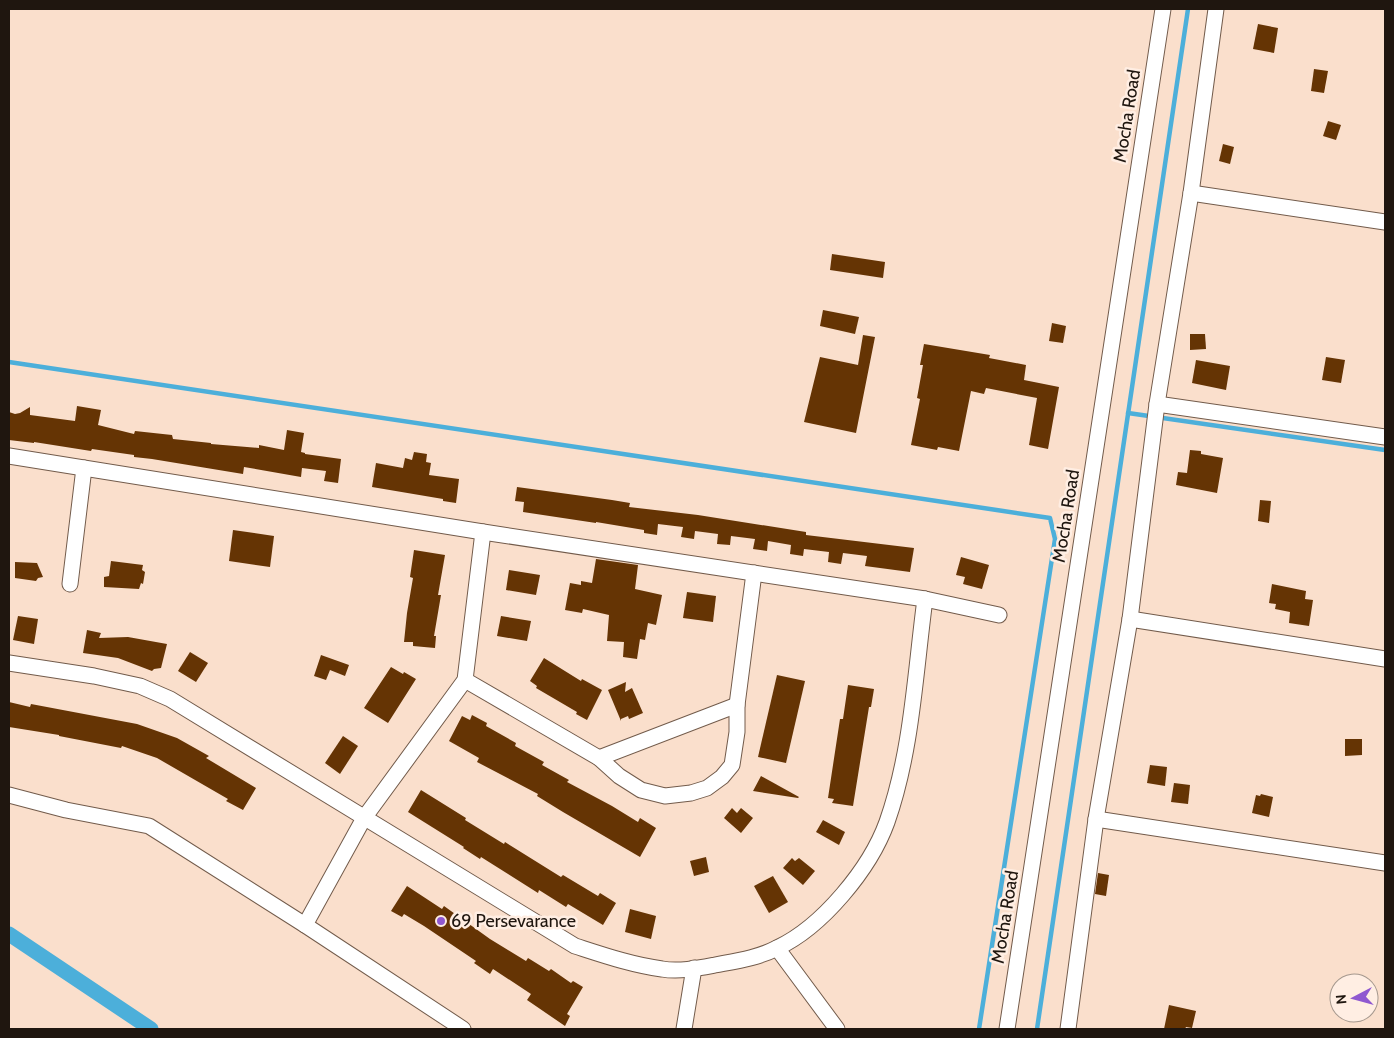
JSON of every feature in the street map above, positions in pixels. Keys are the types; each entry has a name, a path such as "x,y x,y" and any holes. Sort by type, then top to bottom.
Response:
{"street":[{"name":"Mocha Road","path":"1007,1029 1163,9"},
{"path":"1068,1029 1096,819 1130,619 1157,404 1191,193 1216,9"},
{"path":"1191,193 1385,222"},
{"path":"1157,404 1385,437"},
{"path":"9,456 483,532 925,599 999,615"},
{"path":"70,584 84,468"},
{"path":"305,925 364,818 465,680 483,532"},
{"path":"465,680 599,758 619,776 641,790 665,796 691,793 707,788 722,777 732,765 737,705 754,573"},
{"path":"9,663 94,676 148,689 170,699 575,946 628,962 664,970 694,968 746,959 777,948 810,927 849,888 875,849 887,823 905,759 925,599"},
{"path":"1130,619 1385,659"},
{"path":"599,758 737,705"},
{"path":"9,795 66,810 148,826 305,925 462,1029"},
{"path":"1096,819 1385,863"},
{"path":"777,948 837,1029"},
{"path":"684,1029 694,968"}],"building":[{"path":"1258,24 1278,28 1274,53 1253,49"},
{"path":"1314,69 1328,71 1324,93 1311,91"},
{"path":"1328,121 1341,125 1336,140 1323,136"},
{"path":"1223,144 1234,147 1230,164 1219,161"},
{"path":"832,254 885,262 883,278 830,270"},
{"path":"823,310 859,317 855,334 820,326"},
{"path":"1052,323 1066,326 1063,343 1049,341"},
{"path":"1190,334 1205,334 1206,349 1190,350"},
{"path":"863,335 875,337 856,433 804,422 820,357 858,365"},
{"path":"924,344 990,355 989,358 1026,365 1024,380 1059,387 1048,449 1029,445 1037,398 986,388 984,394 971,391 959,451 938,447 937,450 911,445 920,399 917,398 923,365 920,365"},
{"path":"1326,357 1345,360 1341,383 1322,380"},
{"path":"1196,360 1230,366 1226,390 1192,383"},
{"path":"77,406 101,410 98,425 134,434 135,431 172,435 173,439 211,444 259,448 259,445 284,450 287,430 304,433 301,452 341,459 338,483 324,481 326,471 302,468 301,477 244,467 243,474 134,457 134,455 9,440 9,412 20,413 30,407 30,415 75,421"},
{"path":"1190,450 1201,451 1201,454 1223,458 1217,493 1176,485 1178,472 1187,473"},
{"path":"414,452 427,454 426,462 431,463 429,475 459,479 456,503 372,487 376,463 403,468 405,458 412,460"},
{"path":"517,487 630,503 629,507 698,515 806,532 806,535 914,548 910,572 865,566 867,556 843,553 841,564 828,562 829,552 804,549 803,556 790,554 791,545 768,541 767,551 753,549 755,539 731,536 730,545 717,544 718,534 695,531 694,539 681,537 683,527 658,524 657,535 644,533 644,530 523,512 524,502 515,501"},
{"path":"1260,500 1271,501 1269,523 1258,521"},
{"path":"233,530 274,536 270,567 229,561"},
{"path":"414,550 445,555 438,595 441,595 434,636 436,636 435,648 413,646 413,642 404,642 413,578 410,577"},
{"path":"961,557 989,565 982,589 963,584 965,577 956,575"},
{"path":"596,559 638,565 635,589 662,595 656,625 648,623 645,640 640,639 637,659 623,657 624,642 607,641 609,615 583,609 582,613 565,610 570,583 581,585 581,581 592,583"},
{"path":"111,561 143,565 142,570 145,572 143,584 141,583 139,589 104,587 104,577 109,576"},
{"path":"15,562 37,563 43,577 38,578 36,581 15,578"},
{"path":"509,570 540,575 536,595 506,590"},
{"path":"1272,584 1306,591 1305,599 1313,600 1309,626 1289,623 1290,612 1275,609 1276,604 1269,603"},
{"path":"687,592 716,596 713,622 683,618"},
{"path":"18,616 38,619 34,644 13,640"},
{"path":"501,616 531,621 527,641 497,636"},
{"path":"87,630 101,633 99,638 128,637 167,644 161,668 152,671 118,658 83,653"},
{"path":"190,652 208,663 196,682 178,671"},
{"path":"321,655 349,665 345,676 330,670 326,680 314,676"},
{"path":"544,658 581,681 582,679 602,690 587,720 536,688 537,686 530,681"},
{"path":"391,667 416,679 388,723 364,708"},
{"path":"777,675 805,681 786,763 758,757"},
{"path":"626,682 625,692 632,688 643,713 629,719 628,716 621,719 621,721 608,690"},
{"path":"848,685 874,689 871,707 869,707 853,806 832,803 834,799 828,798 840,719 843,719"},
{"path":"9,702 30,707 31,704 137,724 177,738 209,756 206,758 256,788 243,810 226,801 228,799 157,758 122,746 121,748 9,727"},
{"path":"472,715 487,723 486,726 516,743 515,746 544,762 542,765 569,780 567,782 638,822 640,818 656,828 640,857 537,796 538,794 477,762 479,758 449,741 462,716 470,720"},
{"path":"343,736 358,746 340,774 325,763"},
{"path":"1345,739 1362,739 1362,755 1345,756"},
{"path":"1150,765 1167,767 1165,786 1147,783"},
{"path":"761,776 799,797 753,791"},
{"path":"1174,783 1190,785 1188,804 1171,802"},
{"path":"421,790 504,844 505,842 561,877 563,875 598,896 600,893 616,903 603,925 568,904 566,907 539,890 538,893 481,857 480,859 408,812"},
{"path":"1261,794 1273,797 1269,817 1252,813 1256,795 1260,796"},
{"path":"732,808 737,813 741,808 753,818 741,833 724,818"},
{"path":"823,820 845,832 839,845 816,832"},
{"path":"706,857 709,872 694,876 690,861"},
{"path":"792,858 795,861 799,858 815,871 803,885 783,868"},
{"path":"1098,873 1109,875 1106,896 1095,894"},
{"path":"773,876 788,902 769,913 754,886"},
{"path":"407,886 442,909 444,906 490,939 526,961 528,958 549,971 551,969 571,983 573,981 583,987 567,1014 570,1016 565,1026 527,1000 531,994 493,969 490,974 474,963 476,961 404,914 402,917 391,911"},
{"path":"630,909 656,916 651,939 625,932"},
{"path":"1169,1005 1196,1011 1192,1028 1164,1029"}],"waterway":[{"path":"1037,1029 1188,9"},
{"path":"9,362 1050,518 1055,539 979,1029"},
{"path":"1128,413 1385,450"},
{"path":"9,934 151,1029"}],"place":[{"name":"69 Persevarance","path":"441,921"}]}
